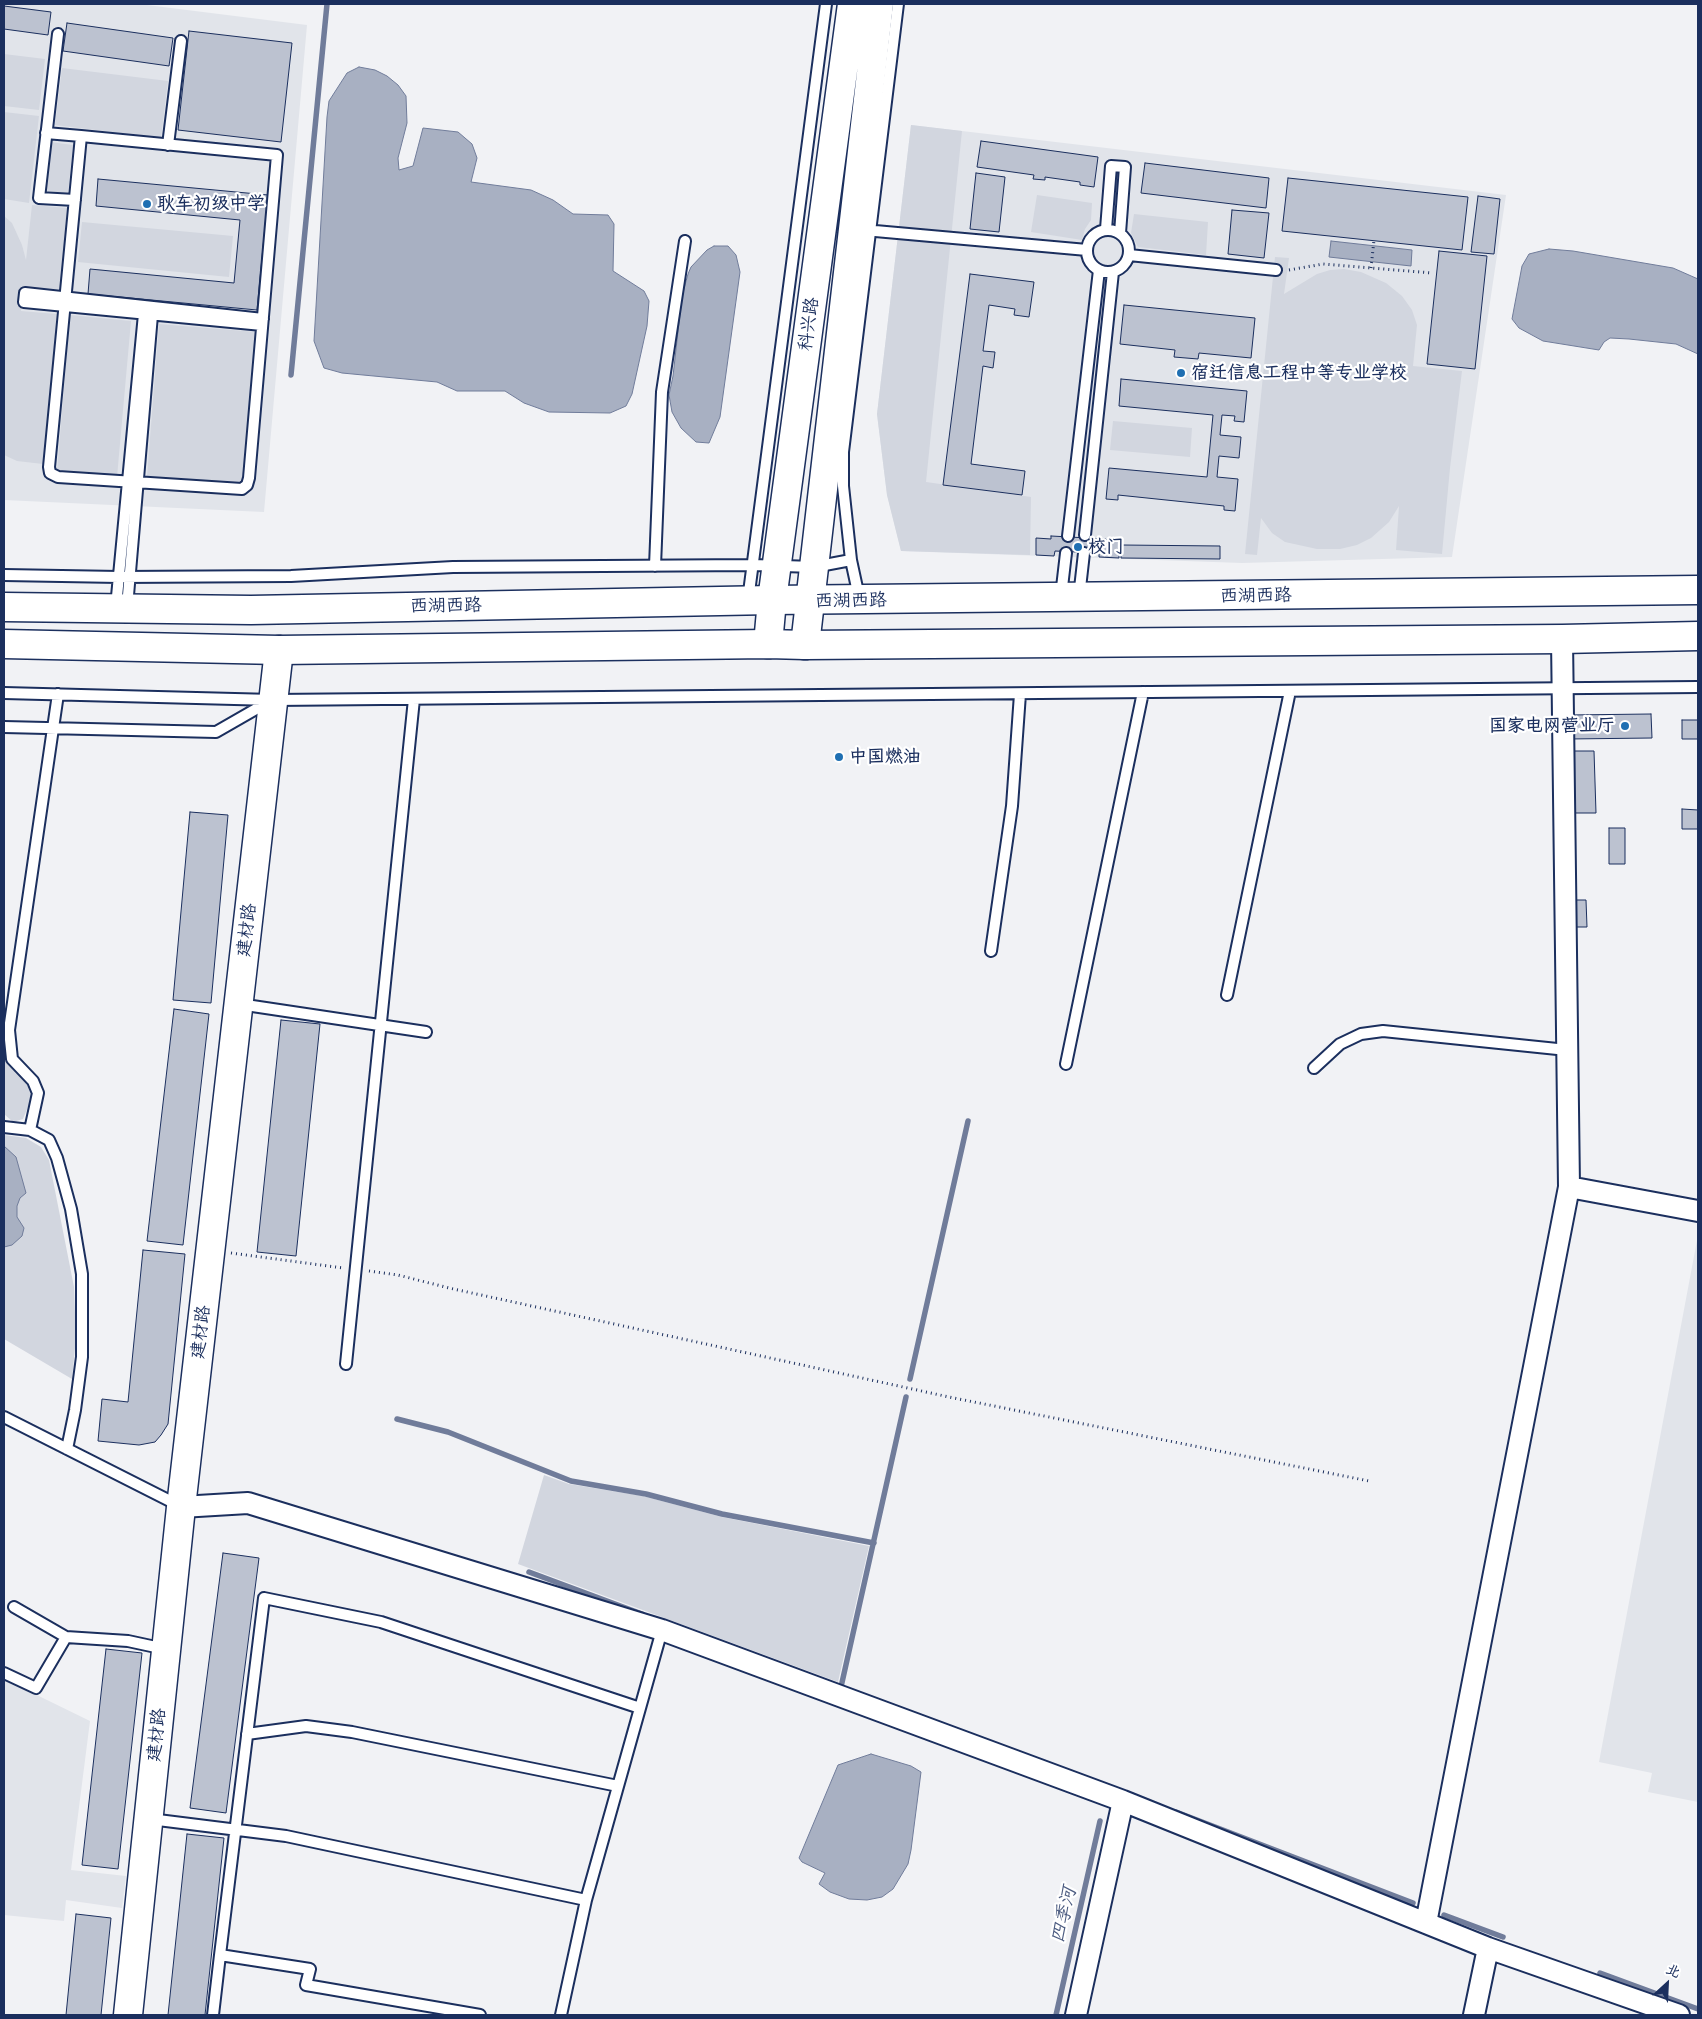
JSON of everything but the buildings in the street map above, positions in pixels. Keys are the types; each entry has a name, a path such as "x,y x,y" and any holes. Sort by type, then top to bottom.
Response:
{"main road":[{"name":"科兴路","path":"768,644 760,600 852,4"},
{"name":"科兴路","path":"805,645 814,567 861,230 879,4"},
{"name":"西湖西路","path":"4,607 251,610 760,600 860,601 1698,590"},
{"path":"4,644 278,650 768,644 1562,640 1698,636"},
{"name":"建材路","path":"128,2015 181,1507 278,650"}],"street":[{"path":"1426,1922 1569,1188 1562,640"},
{"path":"1569,1188 1698,1211"},
{"path":"181,1507 248,1503 662,1630 1123,1801 1488,1948 1679,2015"},
{"path":"1076,2015 1123,1801"},
{"path":"1474,2015 1488,1948"}],"lane":[{"path":"765,565 826,4"},
{"path":"860,601 850,560 843,486 842,452 861,230 898,4"},
{"path":"58,34 39,198 75,200"},
{"path":"168,145 181,41"},
{"path":"46,133 81,136 168,145 277,155 247,485 242,489 58,477 50,473 49,467 81,136"},
{"path":"1106,229 1111,166 1124,167 1120,233"},
{"path":"1106,229 1120,233 1129,244 1129,256 1125,264 1113,272 1099,270 1089,260 1087,250 1089,241 1094,235 1106,229"},
{"path":"861,230 1087,250"},
{"path":"655,566 662,392 685,242"},
{"path":"1129,256 1276,270"},
{"path":"1068,536 1099,270"},
{"path":"1086,535 1113,272"},
{"path":"65,302 148,312 262,322"},
{"path":"121,608 148,312"},
{"path":"1066,553 1070,598"},
{"path":"1070,598 1084,553"},
{"path":"4,575 124,577 290,576 453,567 765,565 814,567 850,560"},
{"path":"4,693 273,700 1698,687"},
{"path":"1227,995 1290,691"},
{"path":"1066,1064 1143,692"},
{"path":"30,1130 38,1093 33,1081 12,1059 9,1030 58,694"},
{"path":"991,951 1012,806 1020,694"},
{"path":"346,1364 414,699"},
{"path":"4,727 216,732 273,700"},
{"path":"238,1004 426,1032"},
{"path":"1314,1068 1340,1044 1361,1034 1383,1031 1567,1050"},
{"path":"4,1127 30,1130 49,1140 57,1158 71,1210 82,1274 82,1358 75,1410 67,1449"},
{"path":"4,1416 181,1507"},
{"path":"213,2015 264,1598 381,1622 640,1708"},
{"path":"14,1607 66,1637 128,1641 166,1649"},
{"path":"561,2015 586,1900 662,1630"},
{"path":"4,1673 36,1688 66,1637"},
{"path":"247,1734 306,1726 352,1732 618,1786"},
{"path":"149,1818 286,1836 586,1900"},
{"path":"220,1955 310,1969 306,1985 480,2015"}],"path":[{"path":"1371,268 1374,240"},
{"path":"1276,270 1324,264 1432,273"},
{"path":"210,1250 398,1275 449,1288 948,1397 1369,1481"}],"shaded area":[{"name":"耿车初级中学","path":"4,4 139,4 307,25 264,512 4,500"},
{"path":"4,54 45,59 39,110 4,106"},
{"path":"62,68 168,81 161,138 55,125"},
{"path":"4,112 39,116 29,203 4,199"},
{"name":"宿迁信息工程中等专业学校","path":"911,125 1506,195 1452,557 1242,563 901,551 887,495 877,414"},
{"path":"911,125 962,131 926,482 1031,497 1030,555 901,551 887,495 877,414"},
{"path":"50,142 73,145 68,193 46,191"},
{"path":"1037,195 1092,203 1091,220 1085,229 1082,240 1031,232"},
{"path":"32,205 67,208 60,291 23,289 21,311 57,314 43,464 17,461 4,455 4,216 12,223 22,245 26,260"},
{"path":"1134,214 1208,222 1206,255 1138,247 1131,233"},
{"path":"82,222 233,236 229,277 78,262"},
{"path":"1275,257 1289,258 1284,294 1317,274 1330,270 1344,269 1361,272 1386,283 1402,296 1412,310 1417,325 1413,366 1462,371 1442,554 1396,550 1399,506 1389,522 1371,538 1357,545 1340,549 1317,549 1285,542 1272,533 1261,518 1257,555 1245,554"},
{"path":"70,315 131,321 117,477 57,472"},
{"path":"159,324 256,332 242,483 147,476"},
{"path":"1113,421 1192,428 1190,457 1110,450"},
{"path":"4,1048 5,1055 26,1082 32,1097 23,1119 13,1122 4,1114"},
{"path":"4,1135 26,1138 41,1147 49,1160 74,1287 76,1338 72,1379 4,1339"},
{"path":"1698,1235 1698,1802 1648,1792 1652,1773 1599,1762"},
{"path":"544,1475 569,1484 643,1496 722,1517 869,1546 838,1682 518,1564"},
{"path":"4,1679 90,1721 71,1870 126,1876 122,1908 66,1900 64,1921 4,1915"}],"water":[{"path":"359,67 375,70 387,76 398,85 406,96 407,123 398,158 399,170 413,166 423,128 458,132 472,144 477,158 471,182 531,190 553,200 573,214 608,215 614,224 613,271 644,291 649,301 647,326 632,394 626,406 610,413 549,412 524,403 505,391 457,391 437,382 342,373 324,368 314,341 327,117 329,101 347,73"},
{"path":"1331,241 1412,250 1411,266 1329,257"},
{"path":"714,246 728,246 736,255 740,272 720,417 709,443 696,442 681,428 672,412 669,395 682,296 688,274 691,267 707,250"},
{"path":"1549,249 1573,251 1673,268 1698,279 1698,354 1676,344 1610,338 1604,342 1599,350 1543,341 1519,328 1512,319 1522,266 1529,254"},
{"path":"4,1146 16,1157 26,1193 20,1198 17,1206 17,1217 24,1228 22,1236 12,1245 4,1247"},
{"path":"871,1754 911,1766 921,1772 911,1850 908,1864 893,1889 882,1897 867,1900 849,1899 830,1892 819,1884 825,1873 802,1862 799,1858 838,1765"}],"waterway":[{"path":"291,375 327,4"},
{"path":"910,1379 968,1121"},
{"path":"841,1687 906,1397"},
{"path":"397,1419 448,1432 571,1481 646,1494 722,1514 874,1543"},
{"path":"529,1572 642,1614"},
{"path":"1176,1812 1413,1903"},
{"name":"四季河","path":"1056,2015 1100,1821"},
{"path":"1444,1915 1503,1937"},
{"path":"1600,1973 1698,2009"}],"place":[{"name":"耿车初级中学","path":"147,204"},
{"name":"宿迁信息工程中等专业学校","path":"1181,373"},
{"name":"校门","path":"1078,547"},
{"name":"国家电网营业厅","path":"1625,726"},
{"name":"中国燃油","path":"839,757"}]}
